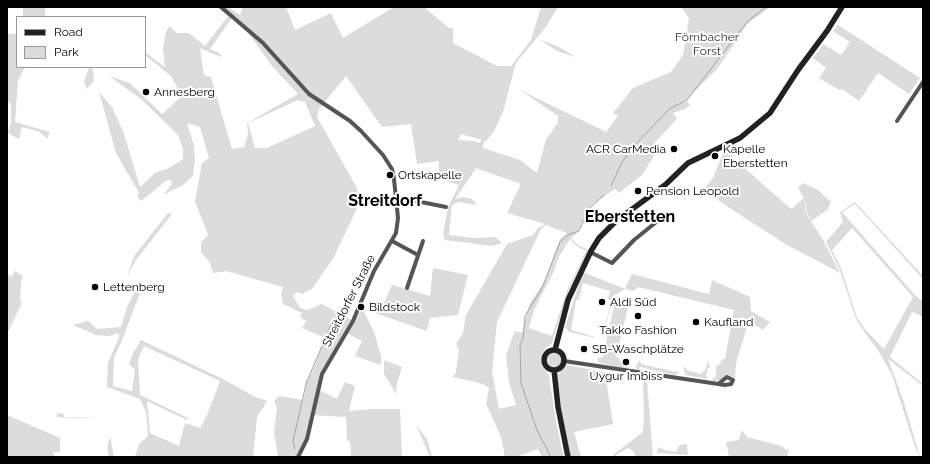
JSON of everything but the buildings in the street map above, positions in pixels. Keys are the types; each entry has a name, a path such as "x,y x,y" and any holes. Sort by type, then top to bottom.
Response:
{"main road":[{"path":"556,350 568,300 590,252 599,238 613,223 668,182 688,163 740,138 766,116 822,38 840,7"},
{"path":"556,350 563,355 564,361 562,366 554,370 546,365 544,359 549,351 556,350"},
{"path":"554,370 557,400 568,457"}],"street":[{"name":"Streitdorfer Straße","path":"221,7 263,43 309,94 350,121 383,155 392,169 397,225 392,241 374,271 353,321 322,374 307,439 298,457"},
{"path":"897,120 923,82"},
{"path":"396,201 411,200 446,207"},
{"path":"590,252 609,263 613,262 631,243 660,220"},
{"path":"392,241 418,255"},
{"path":"407,288 423,241"},
{"path":"564,361 718,384"}],"green space":[{"path":"23,7 45,7 45,16 23,16"},
{"name":"Förnbacher Forst","path":"217,7 228,7 240,15 243,7 286,7 295,30 331,13 343,38 394,7 424,7 449,28 453,28 453,43 497,66 511,66 531,40 541,7 558,7 545,28 516,63 503,112 493,133 483,144 483,148 520,160 537,173 546,140 558,122 558,116 520,90 606,132 618,116 613,113 633,88 671,72 683,55 689,18 681,7 770,7 747,24 718,68 683,103 687,101 690,105 685,109 673,113 677,119 649,149 655,154 642,175 619,193 615,189 593,204 577,233 571,238 578,245 588,250 569,289 552,343 543,351 540,360 549,376 557,427 564,457 542,457 538,449 516,457 505,457 501,437 486,404 489,388 483,384 453,377 456,372 459,350 456,344 463,333 466,315 507,244 533,235 538,228 545,224 507,213 521,184 476,168 455,199 463,197 472,199 477,205 458,202 452,205 449,235 476,238 495,237 502,243 492,246 445,240 443,235 448,207 459,185 439,179 439,161 417,164 411,124 382,127 346,76 319,109 317,117 357,188 357,208 334,257 312,289 302,294 297,292 293,296 300,308 307,310 322,304 353,321 322,374 317,389 337,399 345,382 355,386 349,411 400,409 402,457 351,457 350,442 347,440 346,417 312,415 310,427 299,457 278,457 274,432 277,408 274,401 280,396 303,400 307,380 312,373 325,338 302,328 306,321 301,318 300,315 302,313 283,304 281,293 283,287 226,271 213,273 210,263 201,252 201,242 208,235 195,201 202,163 209,158 200,127 187,123 194,146 195,159 193,176 183,185 163,195 172,184 170,180 166,181 141,201 137,196 139,193 116,153 99,92 112,107 123,131 140,187 156,172 169,168 183,159 183,149 178,135 141,99 109,76 130,83 162,114 182,96 171,76 146,56 146,53 165,67 163,49 165,35 169,26 177,33 189,33 205,46 228,16","holes":["232,18 249,34 272,66 298,94 247,123 248,134 244,147 232,149 211,77 204,75 200,48 221,57 221,54 210,49","298,100 305,102 315,126 267,148 255,148 248,123","461,134 482,140 479,143 458,140","546,225 567,233 560,239 544,282 529,305 522,333 515,331 506,355 509,382 516,405 499,409 492,371 497,322 541,229","570,239 577,246 586,251 568,288 552,336 529,328 534,310 555,269 558,258"]},
{"path":"838,25 920,78 909,94 878,73 859,101 842,89 839,90 819,78 826,68 813,58 823,44 841,55 850,42 833,31"},
{"path":"7,33 16,34 16,68 24,68 18,81 15,122 50,132 47,139 40,132 22,127 19,139 8,133 11,122 11,104 7,101"},
{"path":"539,39 559,47 576,57 557,51"},
{"path":"89,68 93,69 94,81 87,89 84,82"},
{"path":"732,144 737,145 732,157 791,209 804,198 798,188 803,183 818,190 831,202 827,210 811,221 806,211 806,198 805,210 808,217 822,238 840,273 787,245 725,205 704,189 713,178 725,148"},
{"path":"855,202 923,276 923,279 855,204 842,212 915,295 921,300 923,296 923,317 912,312 890,357 923,384 923,386 888,359 903,399 920,457 915,447 892,375 878,350 856,319 839,268 826,242 843,222 840,212","holes":["852,228 913,297 884,349 857,318 841,268 832,250"]},
{"path":"168,213 172,214 136,260 127,276 134,256"},
{"path":"433,268 468,275 458,315 430,318 427,331 375,313 384,303 392,285 430,296"},
{"path":"15,271 23,276 21,281 20,301 22,303 7,334 7,275 12,276"},
{"path":"583,272 625,289 613,296 600,350 611,300 608,299 610,291 583,283 579,300 576,300 571,330 596,338 569,332 565,327"},
{"path":"632,274 709,294 712,280 750,297 751,311 770,322 763,330 741,316 747,327 736,363 735,378 729,375 720,380 713,381 712,378 715,378 717,370 715,368 720,364 722,359 725,359 734,310 638,287 633,291 625,289"},
{"path":"137,288 141,290 114,358 113,386 132,391 135,370 129,364 133,353 141,340 223,379 255,397 267,401 257,417 253,457 135,457 139,444 148,436 146,412 140,399 107,387 108,363 119,337 118,333 109,336 96,335 73,325 88,321 97,329 121,327 127,307","holes":["144,346 220,381 207,415 200,428 185,423 179,446 150,433 147,401 187,420 188,418 140,395 138,359"]},
{"path":"627,297 627,299 630,299 616,357 619,358 619,361 628,364 629,361 630,364 627,368 598,363 598,358 603,357 615,301 618,298"},
{"path":"362,308 374,332 381,356 381,365 355,356 362,341 348,334"},
{"path":"552,351 558,351 563,356 561,365 558,367 552,367 547,362 547,356"},
{"path":"384,360 402,367 397,383 396,394 384,374"},
{"path":"638,361 641,362 641,364 676,372 677,370 679,373 675,375 640,367 639,370 636,368"},
{"path":"708,361 710,367 708,368 706,376 708,377 707,379 685,375 683,367 687,368 686,370 702,374 703,371 705,371"},
{"path":"567,365 625,376 606,379 613,424 574,432 581,457 570,457 561,415 557,375 564,366"},
{"path":"641,376 645,377 647,381 653,457 636,457 632,450 628,448 616,455 616,457 613,457 614,454 643,432 643,382 640,379"},
{"path":"57,413 64,414 64,417 101,417 72,418 57,417"},
{"path":"7,415 60,438 60,452 53,452 55,457 7,457"},
{"path":"416,425 427,439 432,457 430,457"},
{"path":"742,430 747,437 782,446 786,450 789,449 787,457 729,456 726,442 739,440"},
{"path":"110,436 114,457 109,457 107,448"},
{"path":"687,444 688,455 656,453 659,447 676,452 679,446"}],"waterway":[{"path":"611,186 622,162 634,146 669,109 687,100 747,22 766,7"},
{"path":"551,457 537,430 521,383 520,345 523,339 525,316 542,288 560,242 568,235 579,231 589,209 604,195"},
{"path":"308,379 333,320"},
{"path":"295,449 293,441 307,380"}],"place":[{"name":"Annesberg","path":"146,92"},
{"name":"ACR CarMedia","path":"674,149"},
{"name":"Kapelle Eberstetten","path":"715,156"},
{"name":"Ortskapelle","path":"390,175"},
{"name":"Pension Leopold","path":"638,191"},
{"name":"Lettenberg","path":"95,287"},
{"name":"Aldi Süd","path":"602,302"},
{"name":"Bildstock","path":"361,307"},
{"name":"Takko Fashion","path":"638,316"},
{"name":"Kaufland","path":"696,322"},
{"name":"SB-Waschplätze","path":"584,349"},
{"name":"Uygur Imbiss","path":"626,362"}],"district":[{"name":"Streitdorf","path":"385,201"},
{"name":"Eberstetten","path":"630,217"}]}
